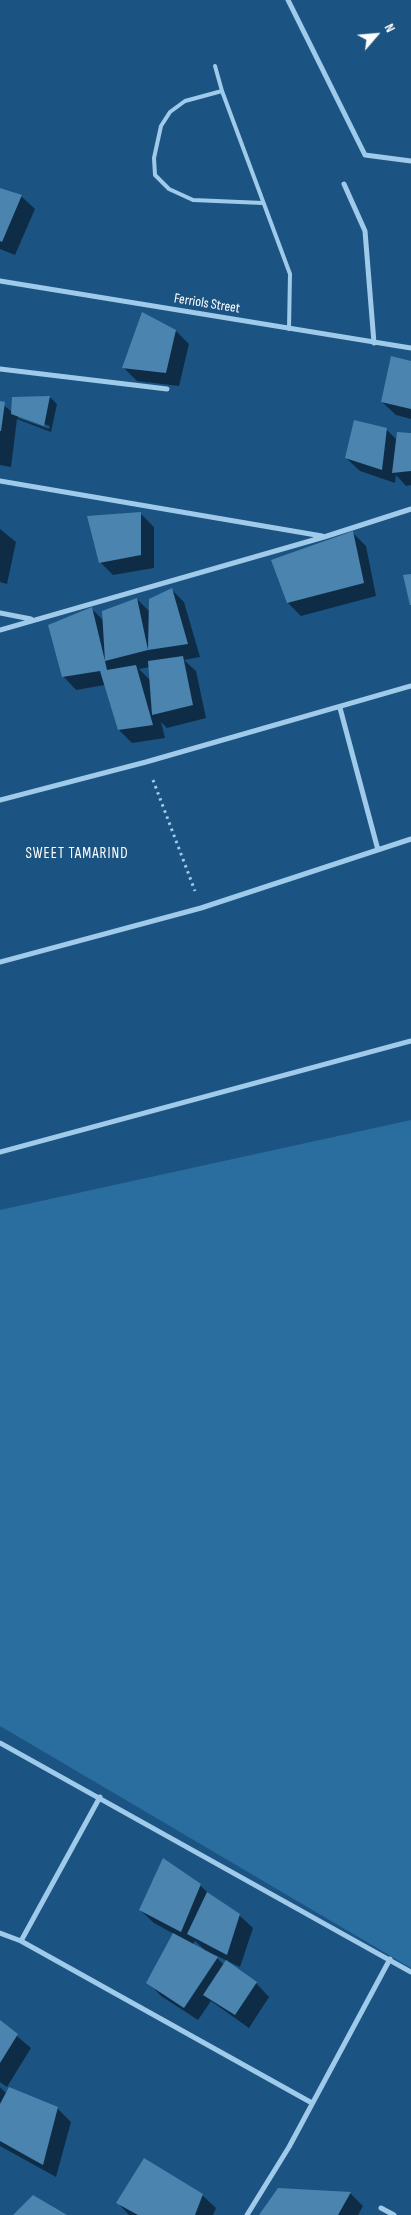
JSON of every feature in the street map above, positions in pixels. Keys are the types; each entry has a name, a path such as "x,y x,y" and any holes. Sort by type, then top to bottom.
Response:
{"street":[{"path":"288,0 365,155 411,161"},
{"path":"344,184 365,231 374,343"},
{"name":"Ferriols Street","path":"0,281 411,348"},
{"path":"0,368 166,389"},
{"path":"0,481 324,537"},
{"path":"0,630 324,537 411,509"},
{"path":"0,613 34,619"},
{"path":"0,800 146,762 340,708 411,686"},
{"path":"340,708 378,850"},
{"path":"0,962 201,908 411,839"},
{"path":"0,1152 411,1041"},
{"path":"0,1743 100,1797 411,1972"},
{"path":"21,1941 100,1797"},
{"path":"0,1934 21,1941 312,2103"},
{"path":"247,2215 289,2147 390,1959"},
{"path":"381,2208 394,2215"}],"lane":[{"path":"215,66 222,91 290,274 289,329"},
{"path":"222,91 185,101 170,112 161,126 154,158 155,175 169,189 193,200 263,203"}],"path":[{"path":"146,762 201,908"}],"shaded area":[{"path":"411,1120 411,1968 0,1726 0,1210"}],"building":[{"path":"0,188 22,195 2,242 0,241"},
{"path":"142,312 176,330 166,373 122,368"},
{"path":"391,356 411,361 411,409 381,402"},
{"path":"50,396 44,426 11,414 12,397"},
{"path":"0,401 5,402 1,431 0,431"},
{"path":"354,420 387,428 382,470 345,458"},
{"path":"397,432 411,433 411,471 392,473"},
{"path":"141,512 141,555 99,563 87,516"},
{"path":"353,531 364,583 287,603 271,560"},
{"path":"411,574 411,605 410,605 403,575"},
{"path":"172,588 188,644 148,650 149,599"},
{"path":"137,598 148,650 105,661 102,611"},
{"path":"92,607 107,670 136,665 153,725 118,730 100,671 62,677 48,625"},
{"path":"183,656 193,705 152,715 148,661"},
{"path":"163,1858 201,1884 181,1932 139,1910"},
{"path":"207,1892 240,1914 227,1955 187,1934"},
{"path":"173,1933 218,1957 184,2008 146,1983"},
{"path":"226,1960 257,1982 235,2015 203,1995"},
{"path":"0,2020 18,2034 0,2063"},
{"path":"9,2087 58,2107 43,2165 0,2141 0,2104"},
{"path":"144,2158 203,2194 195,2215 138,2215 116,2203"},
{"path":"278,2188 351,2192 338,2215 259,2215"},
{"path":"33,2195 67,2215 13,2215"}],"district":[{"name":"SWEET TAMARIND","path":"77,854"}]}
